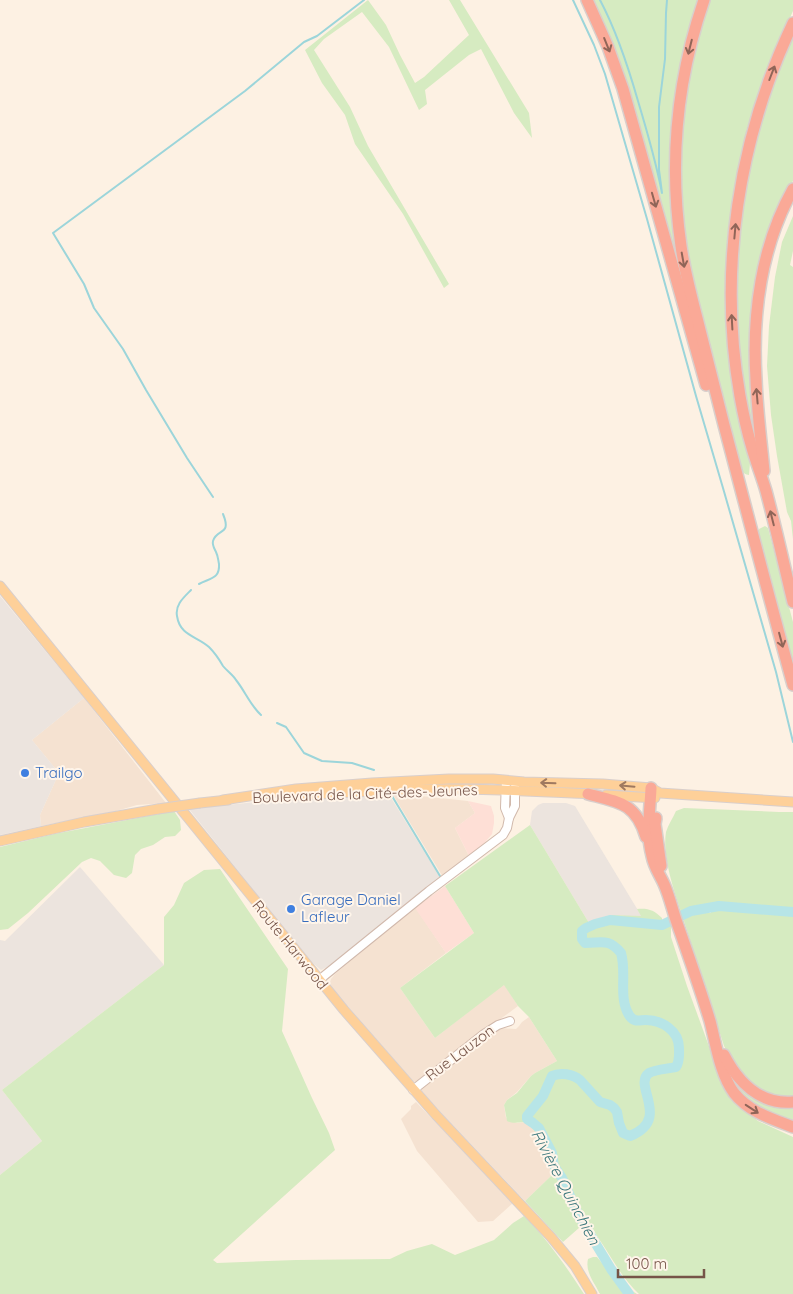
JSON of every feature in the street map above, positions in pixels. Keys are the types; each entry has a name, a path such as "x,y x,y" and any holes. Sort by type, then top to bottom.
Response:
{"highway":[{"path":"587,0 605,40 620,82 695,348 760,564"},
{"path":"704,0 689,50 680,102 675,157 677,216 687,279 793,685"},
{"path":"793,23 768,83 752,136 740,192 732,264 731,316 738,379 749,438 766,491 793,602"},
{"path":"766,491 756,377 758,308 770,242 793,189"},
{"path":"588,794 617,802 631,810 638,817 643,825 654,866 665,885"},
{"path":"650,848 649,832 655,795"},
{"path":"655,795 655,824 665,885 710,1021 723,1070 733,1091 744,1104 767,1117 793,1127"},
{"path":"710,1021 729,1064 744,1084 756,1094 765,1098 782,1102 793,1102"}],"main road":[{"name":"Route Harwood","path":"0,586 319,980 413,1090 551,1237 575,1266 592,1294"},
{"name":"Boulevard de la Cité-des-Jeunes","path":"0,841 84,822 223,800 511,785 603,784 655,795"},
{"name":"Boulevard de la Cité-des-Jeunes","path":"511,785 588,794 655,795 793,802"}],"street":[{"path":"319,980 503,834 507,828 509,818 505,808 511,785"},
{"name":"Rue Lauzon","path":"413,1090 484,1034 498,1025 510,1021"}],"shaded area":[{"path":"0,596 84,698 32,740 59,773 40,815 41,826 0,835"},
{"path":"84,698 166,803 137,805 41,826 40,815 59,773 32,740"},
{"path":"388,793 441,879 332,964 321,970 286,931 189,809 274,800"},
{"path":"392,793 468,801 475,813 455,828 470,858 443,877"},
{"path":"468,801 491,806 494,816 492,834 470,858 455,828 475,813"},
{"path":"543,803 566,803 575,806 642,917 612,915 589,923 530,825 532,811"},
{"path":"80,867 164,965 2,1090 42,1141 0,1175 0,940 5,941"},
{"path":"445,886 474,933 446,953 415,908"},
{"path":"415,907 446,953 400,988 435,1038 504,984 518,1006 415,1082 332,988 330,982 335,974"},
{"path":"529,1017 557,1061 531,1076 504,1105 506,1118 517,1123 526,1122 533,1128 548,1153 552,1169 552,1175 525,1201 432,1103 422,1091 422,1088 492,1031 500,1028 516,1029"},
{"path":"416,1102 513,1203 493,1221 478,1222 417,1151 401,1119"}],"green space":[{"path":"368,0 386,25 415,83 469,35 449,0 460,0 529,113 532,138 514,113 481,49 469,55 425,90 427,104 419,110 389,47 362,12 324,39 314,50 350,107 368,146 449,284 444,288 403,214 355,144 345,115 322,83 305,50"},
{"path":"591,0 698,0 679,73 670,144 673,216 684,290"},
{"path":"709,0 793,0 793,11 771,59 747,128 728,230 725,282 728,351 733,388 750,463 749,475 744,473 740,464 693,286 685,243 680,171 685,101 694,52"},
{"path":"793,36 793,181 788,189 762,255 755,438 741,366 738,330 738,256 747,184 763,116 777,73"},
{"path":"793,216 793,251 790,265 793,267 793,539 777,456 767,366 769,326 775,277 782,242"},
{"path":"765,526 768,528 793,622 793,666 759,538 759,529"},
{"path":"684,808 793,812 793,1099 765,1094 744,1078 724,1046 683,918 693,913 711,913 707,906 681,912 667,862 666,832 676,811"},
{"path":"174,811 180,820 181,830 175,836 165,837 153,845 141,849 135,855 132,873 126,878 114,875 100,861 91,858 82,862 28,913 8,929 0,930 0,847 54,834"},
{"path":"530,825 589,923 612,915 641,916 637,909 648,909 662,918 662,927 671,924 671,937 714,1060 742,1108 758,1121 793,1137 793,1294 639,1294 620,1272 588,1220 563,1242 525,1201 552,1175 547,1153 530,1124 507,1121 504,1105 531,1076 557,1061 529,1017 518,1006 504,985 435,1038 400,988 474,933 445,886"},
{"path":"220,869 288,969 282,1031 335,1150 213,1260 217,1263 390,1259 407,1251 432,1244 455,1255 494,1240 524,1216 556,1253 584,1294 0,1294 0,1175 42,1141 2,1090 164,965 164,917 174,905 184,883 204,870"},
{"path":"731,1074 793,1107 793,1123 762,1110 744,1099 730,1079"},
{"path":"597,1257 618,1282 637,1294 600,1294 587,1264 588,1259"}],"waterway":[{"path":"213,497 187,458 123,349 94,308 84,284 53,233 245,91 304,42 317,36 364,0"},
{"path":"573,0 605,74 776,672 793,742"},
{"path":"600,0 617,37 630,75 662,193 659,170 659,107 665,59 667,0"},
{"path":"199,584 218,573 219,564 213,542 215,537 225,529 223,514"},
{"path":"191,590 177,608 179,623 185,632 211,649 223,666 235,678 261,715"},
{"path":"277,723 286,727 304,753 322,761 352,763 374,770"},
{"path":"392,796 440,876"},
{"name":"Rivière Quinchien","path":"629,1294 611,1269 579,1216 562,1178 554,1166 552,1153 539,1128 527,1119 527,1116 543,1096 552,1076 566,1074 580,1080 600,1102 614,1108 623,1133 630,1136 642,1129 648,1121 650,1112 645,1078 649,1073 676,1067 679,1058 679,1048 676,1036 663,1024 631,1018 624,1001 621,953 608,943 585,943 582,939 582,931 595,924 610,920 662,925 691,911 719,906 793,912"}],"place":[{"name":"Trailgo","path":"25,773"},
{"name":"Garage Daniel Lafleur","path":"291,909"}]}
